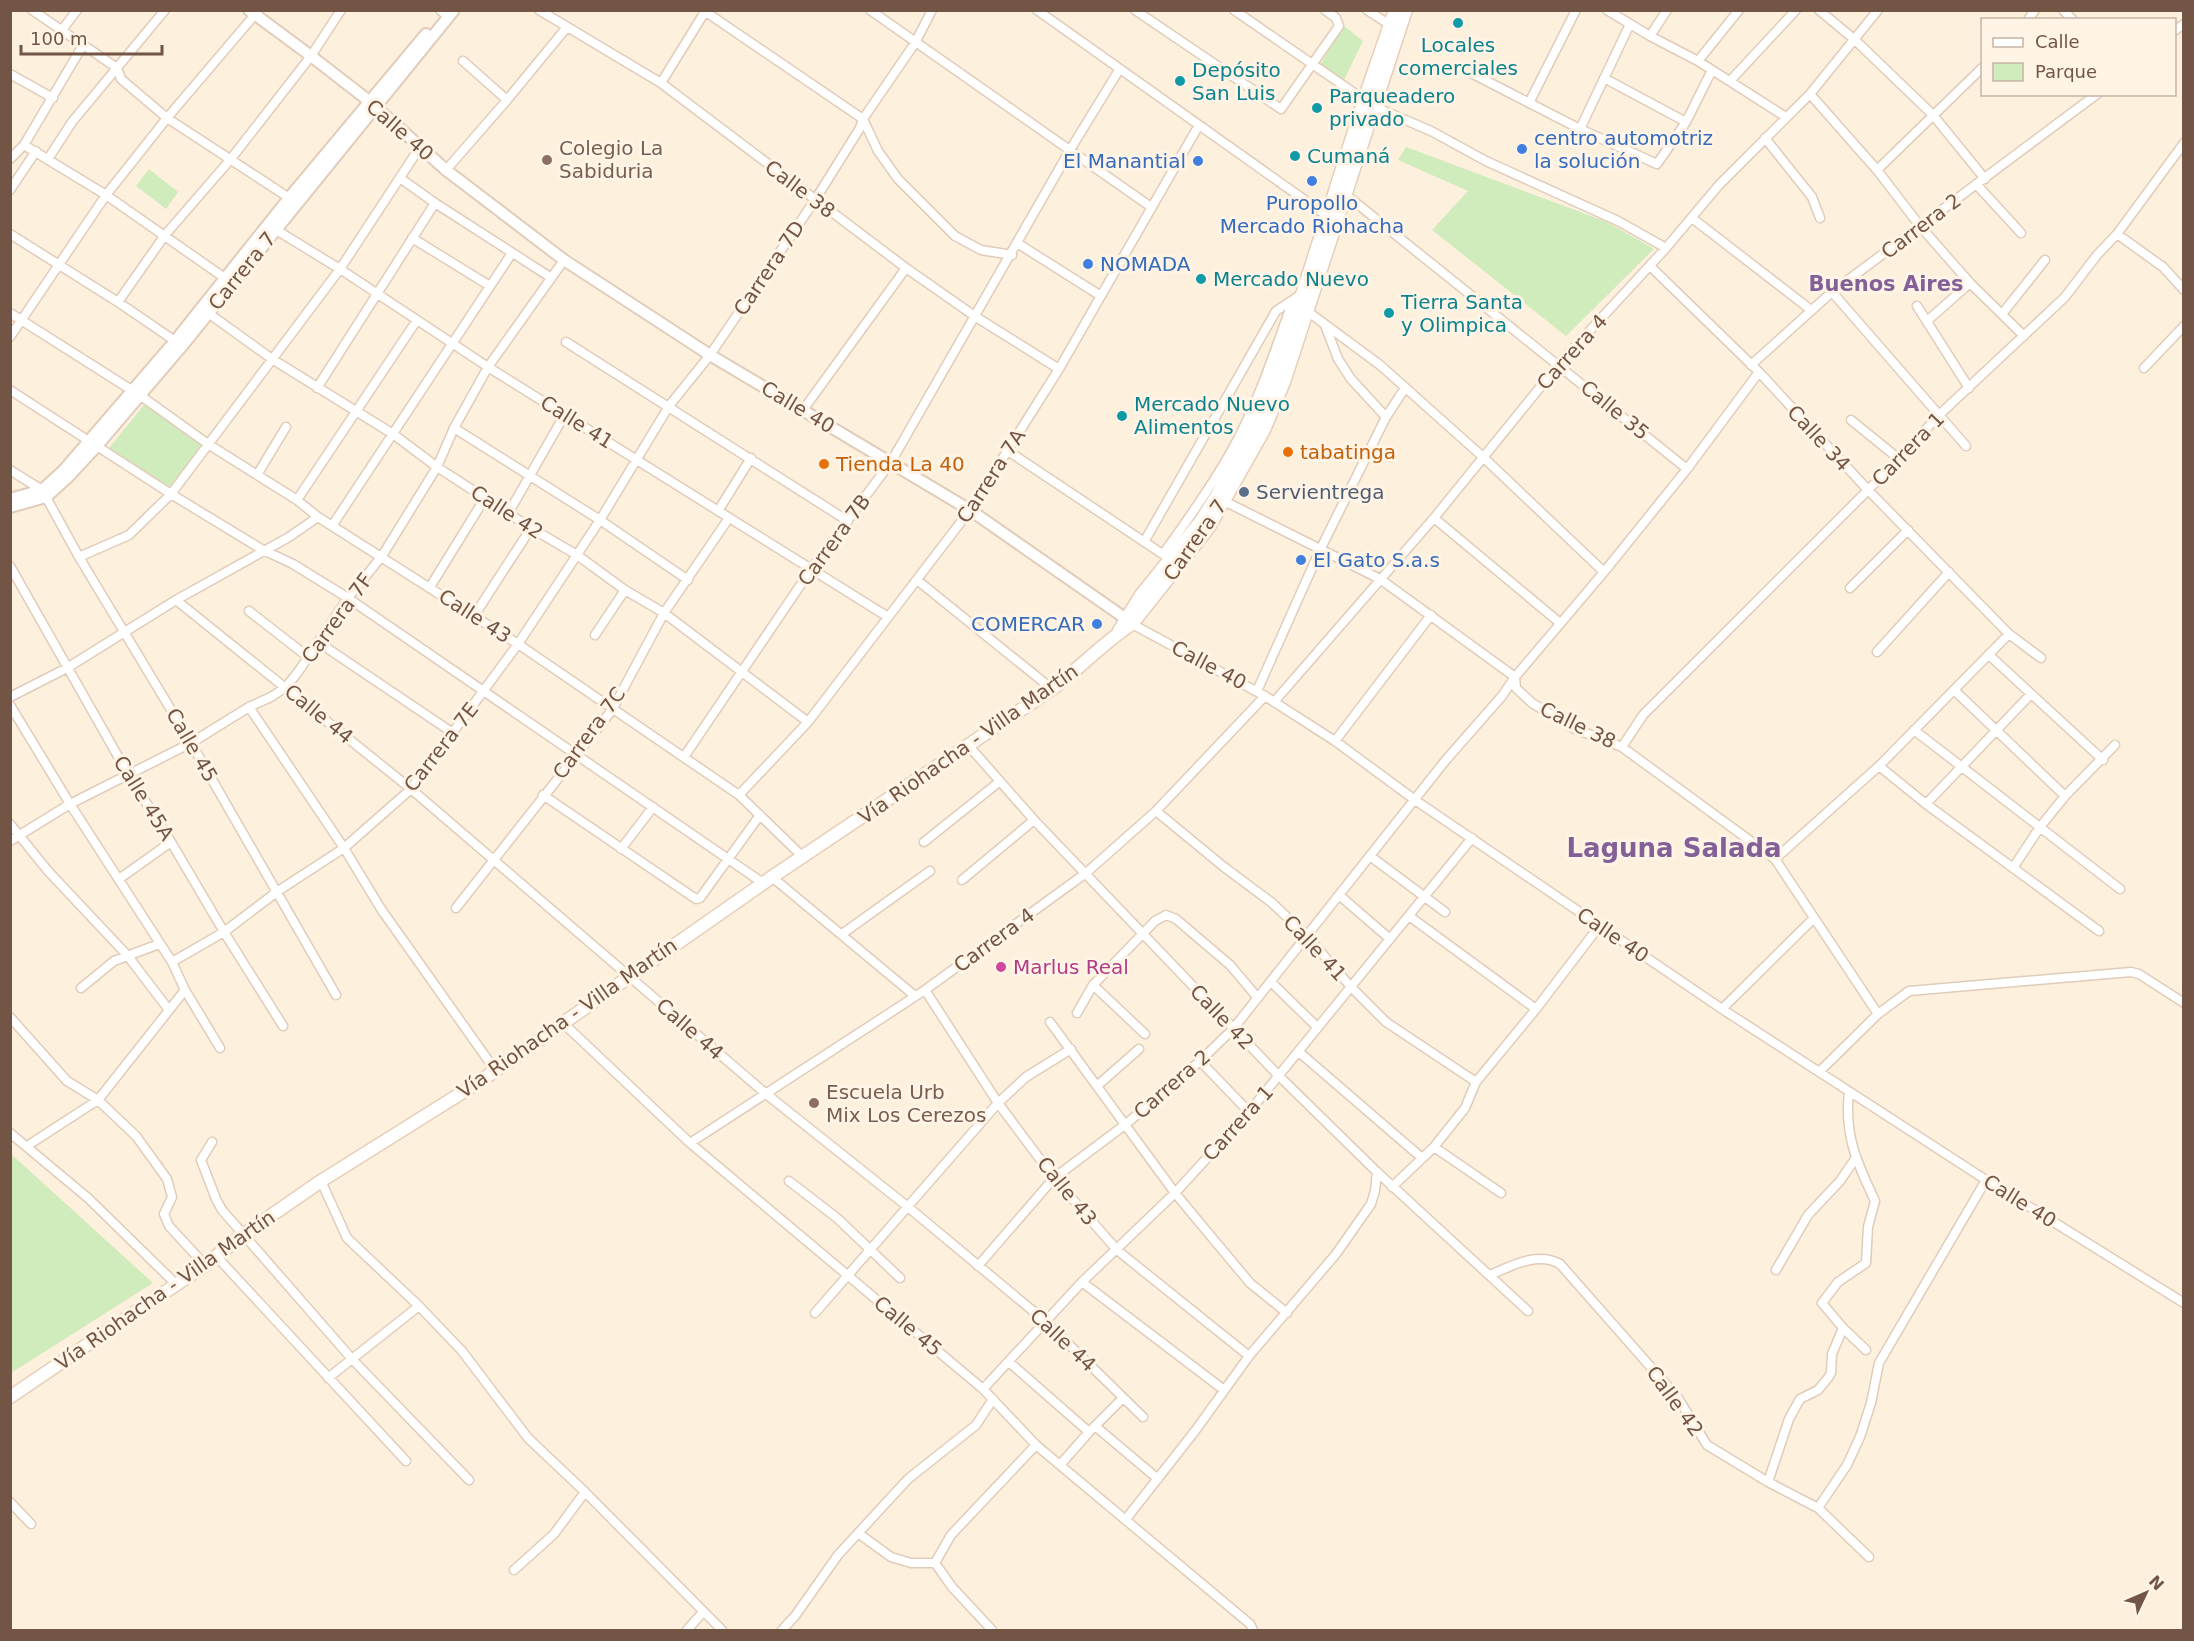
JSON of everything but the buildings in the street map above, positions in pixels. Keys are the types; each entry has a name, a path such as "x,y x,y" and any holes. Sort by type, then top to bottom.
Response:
{"main road":[{"name":"Carrera 7","path":"1129,621 1200,522 1215,497 1253,427 1276,376 1298,296 1331,219 1345,194 1395,10"},
{"name":"Carrera 7","path":"1171,560 1209,527 1264,430 1284,382 1307,311 1331,219 1369,103 1406,10"},
{"name":"Vía Riohacha - Villa Martín","path":"10,1397 205,1266 243,1235 321,1181 479,1082 767,880 1052,689 1076,671 1129,621"}],"street":[{"path":"32,10 117,68 121,79 167,118 293,201"},
{"path":"62,30 77,10"},
{"path":"48,159 72,122 165,10"},
{"path":"118,302 165,235 230,160 311,56 341,10"},
{"name":"Calle 38","path":"539,10 661,83 906,268 976,317 1059,369"},
{"path":"870,10 1151,207"},
{"name":"Carrera 7D","path":"637,460 669,406 710,355 815,200 860,128 863,119 915,43 932,10"},
{"path":"1135,10 1283,109 1339,26 1336,18 1325,10"},
{"path":"1234,10 1369,103 1618,221 1666,248"},
{"path":"1367,10 1390,25"},
{"path":"1529,103 1575,10"},
{"path":"1607,10 1698,61 1786,117"},
{"path":"1650,36 1667,10"},
{"path":"1698,61 1739,10"},
{"path":"1730,81 1796,10"},
{"path":"1819,10 1855,40 1933,115 1985,178"},
{"name":"Carrera 4","path":"1274,702 1434,518 1559,364 1650,266 1719,185 1810,94 1878,10"},
{"path":"661,83 705,11 863,119 878,151 898,179 955,236 981,250 1012,255"},
{"path":"10,337 106,195 254,12"},
{"name":"Calle 40","path":"254,12 372,104 446,170 564,260 710,355 970,510 1129,621 1261,693 1335,741 1415,800 1722,1009 1986,1180 2184,1303"},
{"name":"Carrera 7","path":"10,507 44,493 63,471 93,444 179,344 446,12"},
{"path":"1043,12 1119,70 1331,219"},
{"path":"1580,129 1630,24"},
{"path":"446,170 567,27"},
{"path":"11,158 24,146 83,45"},
{"path":"463,61 507,100"},
{"name":"Carrera 7B","path":"684,758 812,568 891,462 1012,255 1070,150 1119,70"},
{"path":"1473,74 1580,129 1657,164 1686,122 1712,70"},
{"path":"1877,170 1981,70"},
{"path":"10,74 52,98"},
{"path":"1604,78 1686,122"},
{"path":"1810,94 1877,170 1920,226 1970,283 2024,336"},
{"name":"Carrera 2","path":"1751,365 1832,292 2094,96"},
{"name":"Carrera 7A","path":"739,795 808,722 970,510 1059,369 1198,125"},
{"path":"1765,138 1812,197 1820,218"},
{"name":"Carrera 1","path":"1622,747 1643,715 1899,459 1939,415 2065,297 2097,255 2117,234 2183,144"},
{"path":"24,146 36,151 106,195 229,281"},
{"path":"80,557 129,534 171,494 340,269 420,147"},
{"path":"10,190 36,151"},
{"path":"400,178 550,278"},
{"path":"1976,184 2021,233"},
{"name":"Calle 35","path":"1345,194 1687,469"},
{"path":"317,388 435,203"},
{"path":"1692,218 1811,310"},
{"name":"Calle 41","path":"272,227 488,367 888,617"},
{"path":"10,234 118,302 179,344"},
{"path":"2117,234 2163,267 2184,290"},
{"path":"412,238 490,286"},
{"path":"1017,243 1101,296"},
{"path":"332,526 512,253"},
{"name":"Carrera 7F","path":"14,838 70,804 191,743 249,706 286,687 348,598 382,556 437,467 454,428 488,367 564,260"},
{"path":"2002,314 2045,260"},
{"name":"Calle 34","path":"1650,266 1759,372 1868,490 2009,634 2042,658"},
{"path":"803,410 906,268"},
{"path":"1926,321 1970,283"},
{"path":"1832,292 1966,446"},
{"path":"1144,542 1276,311 1298,296"},
{"path":"1917,306 1969,388"},
{"name":"Calle 42","path":"205,311 272,359 393,434 437,467 664,613 808,722"},
{"path":"1307,311 1380,365 1483,457 1604,572"},
{"path":"10,314 137,393"},
{"path":"297,500 417,320"},
{"path":"1325,325 1338,359 1351,379 1386,417"},
{"path":"2144,368 2184,326"},
{"path":"566,342 848,521"},
{"path":"1515,676 1604,572 1687,469 1759,372"},
{"name":"Carrera 4","path":"690,1143 924,990 1086,873 1156,811 1261,693 1320,549 1386,417 1405,388"},
{"path":"10,390 171,494 348,598 729,860 767,880 842,934 915,996"},
{"name":"Calle 43","path":"137,393 208,444 518,644 739,795 803,857"},
{"path":"509,512 565,414"},
{"path":"1851,420 1899,459"},
{"path":"257,475 286,427"},
{"path":"454,428 600,519 688,580"},
{"path":"1008,451 1171,560"},
{"path":"718,511 751,458"},
{"name":"Carrera 7E","path":"172,962 224,932 278,891 344,848 411,789 518,644 637,460"},
{"path":"10,470 44,493"},
{"name":"Carrera 7","path":"10,500 44,493"},
{"name":"Calle 45","path":"44,493 278,891 336,995"},
{"path":"430,587 485,498"},
{"name":"Calle 38","path":"1224,501 1380,579 1515,676 1516,688 1532,703 1573,728 1622,747 1775,859 1878,1014"},
{"path":"10,697 67,668 176,600 290,537 318,517"},
{"name":"Carrera 7C","path":"456,908 575,754 612,710 664,613 729,518"},
{"path":"1434,518 1560,622"},
{"path":"474,616 531,528"},
{"path":"1850,588 1908,530"},
{"name":"Calle 45A","path":"10,566 128,774 283,1026"},
{"path":"1877,652 1949,572"},
{"path":"917,580 1052,689"},
{"path":"595,635 625,590"},
{"name":"Calle 44","path":"176,600 411,789 765,1093 908,1207 1045,1322 1143,1417"},
{"path":"249,611 308,657"},
{"path":"1335,741 1431,615"},
{"path":"1775,859 1879,766 2009,634"},
{"path":"318,642 453,733"},
{"path":"1989,655 2103,760"},
{"name":"Carrera 2","path":"978,1266 1054,1178 1126,1124 1200,1061 1233,1029 1456,748 1502,696 1515,676"},
{"path":"1954,690 2066,796"},
{"path":"1926,804 1960,765 2031,694"},
{"path":"10,705 70,804 172,962 185,990 220,1048"},
{"path":"249,706 344,848 381,909 495,1070"},
{"path":"1914,730 2120,889"},
{"name":"Calle 42","path":"968,745 999,782 1279,1076 1392,1187 1528,1311"},
{"path":"2013,868 2040,827 2115,745"},
{"path":"1879,766 1926,804 2099,930"},
{"path":"924,842 999,782"},
{"path":"543,795 691,898 696,899 700,898 729,860 760,815"},
{"path":"621,849 652,807"},
{"name":"Calle 41","path":"1156,811 1270,902 1307,936 1351,987 1386,1022 1476,1082"},
{"path":"962,880 1034,819"},
{"path":"10,825 14,838 127,955 169,1010"},
{"name":"Carrera 1","path":"983,1389 1082,1282 1175,1193 1249,1112 1472,838"},
{"path":"119,879 171,842"},
{"path":"1370,856 1445,912"},
{"path":"842,934 930,871"},
{"path":"1339,896 1390,939"},
{"path":"1077,1013 1093,985 1155,921 1166,915 1176,919 1230,965 1258,998"},
{"path":"1409,916 1536,1009"},
{"path":"1722,1009 1814,918"},
{"path":"1392,1187 1434,1147 1465,1108 1476,1082 1536,1009 1599,925"},
{"path":"81,988 114,961 159,944"},
{"path":"1819,1072 1878,1014 1909,991 2131,972 2139,974 2184,1003"},
{"path":"1271,982 1317,1027"},
{"path":"1093,985 1145,1034"},
{"path":"27,1146 98,1100 185,990"},
{"name":"Calle 43","path":"924,990 998,1102 1054,1178 1117,1250 1249,1356"},
{"path":"10,1017 67,1081 98,1100 136,1136 167,1179 172,1197 164,1214 169,1226 205,1266"},
{"name":"Calle 45","path":"562,1022 690,1143 983,1389 1036,1445 1250,1624 1253,1630"},
{"path":"1050,1022 1175,1193 1250,1283 1287,1313"},
{"path":"815,1313 998,1102 1026,1077 1071,1049"},
{"path":"1098,1085 1139,1049"},
{"path":"1299,1052 1422,1158"},
{"path":"1200,1061 1249,1112"},
{"path":"1849,1092 1847,1114 1856,1159 1875,1201 1868,1227 1867,1259 1863,1266 1838,1282 1822,1303 1866,1350"},
{"path":"10,1132 88,1198 177,1285"},
{"path":"212,1142 203,1154 202,1167 216,1200 243,1235 352,1359 469,1479"},
{"path":"1434,1147 1501,1193"},
{"path":"1776,1270 1808,1215 1840,1181 1856,1159"},
{"path":"1126,1520 1195,1431 1249,1356 1336,1254 1371,1204 1377,1172"},
{"path":"1818,1508 1847,1465 1860,1437 1871,1403 1879,1363 1906,1313 1986,1180"},
{"path":"321,1181 348,1238 462,1351 528,1438 722,1630"},
{"path":"789,1181 837,1218 900,1278"},
{"path":"216,1256 406,1461"},
{"name":"Calle 42","path":"1490,1275 1536,1258 1560,1264 1678,1398 1707,1445 1768,1482 1818,1508 1869,1557"},
{"path":"1082,1282 1224,1390"},
{"path":"328,1378 419,1306"},
{"path":"1768,1482 1789,1419 1800,1399 1818,1390 1828,1378 1831,1372 1832,1354 1843,1328"},
{"path":"1009,1362 1158,1479"},
{"path":"1060,1465 1123,1398"},
{"path":"782,1630 795,1616 838,1555 858,1533 908,1479 976,1425 993,1399"},
{"path":"935,1563 951,1535 1036,1445"},
{"path":"514,1570 554,1534 585,1492"},
{"path":"10,1502 31,1524"},
{"path":"858,1533 891,1557 910,1563 935,1563"},
{"path":"935,1563 952,1587 992,1630"},
{"path":"687,1630 703,1612"}],"green space":[{"path":"1344,26 1363,41 1343,82 1319,66"},
{"path":"1406,147 1607,222 1654,249 1566,336 1432,230 1468,191 1398,160"},
{"path":"149,169 178,192 166,209 136,186"},
{"path":"144,405 205,442 170,487 109,448"},
{"path":"10,1153 153,1283 11,1373 10,1373"}],"place":[{"name":"Locales comerciales","path":"1458,23"},
{"name":"Depósito San Luis","path":"1180,81"},
{"name":"Parqueadero privado","path":"1317,108"},
{"name":"centro automotriz la solución","path":"1522,149"},
{"name":"Cumaná","path":"1295,156"},
{"name":"Colegio La Sabiduria","path":"547,160"},
{"name":"El Manantial","path":"1198,161"},
{"name":"Puropollo Mercado Riohacha","path":"1312,181"},
{"name":"NOMADA","path":"1088,264"},
{"name":"Mercado Nuevo","path":"1201,279"},
{"name":"Tierra Santa y Olimpica","path":"1389,313"},
{"name":"Mercado Nuevo Alimentos","path":"1122,416"},
{"name":"tabatinga","path":"1288,452"},
{"name":"Tienda La 40","path":"824,464"},
{"name":"Servientrega","path":"1244,492"},
{"name":"El Gato S.a.s","path":"1301,560"},
{"name":"COMERCAR","path":"1097,624"},
{"name":"Marlus Real","path":"1001,967"},
{"name":"Escuela Urb Mix Los Cerezos","path":"814,1103"}],"district":[{"name":"Buenos Aires","path":"1886,284"},
{"name":"Laguna Salada","path":"1674,848"}]}
